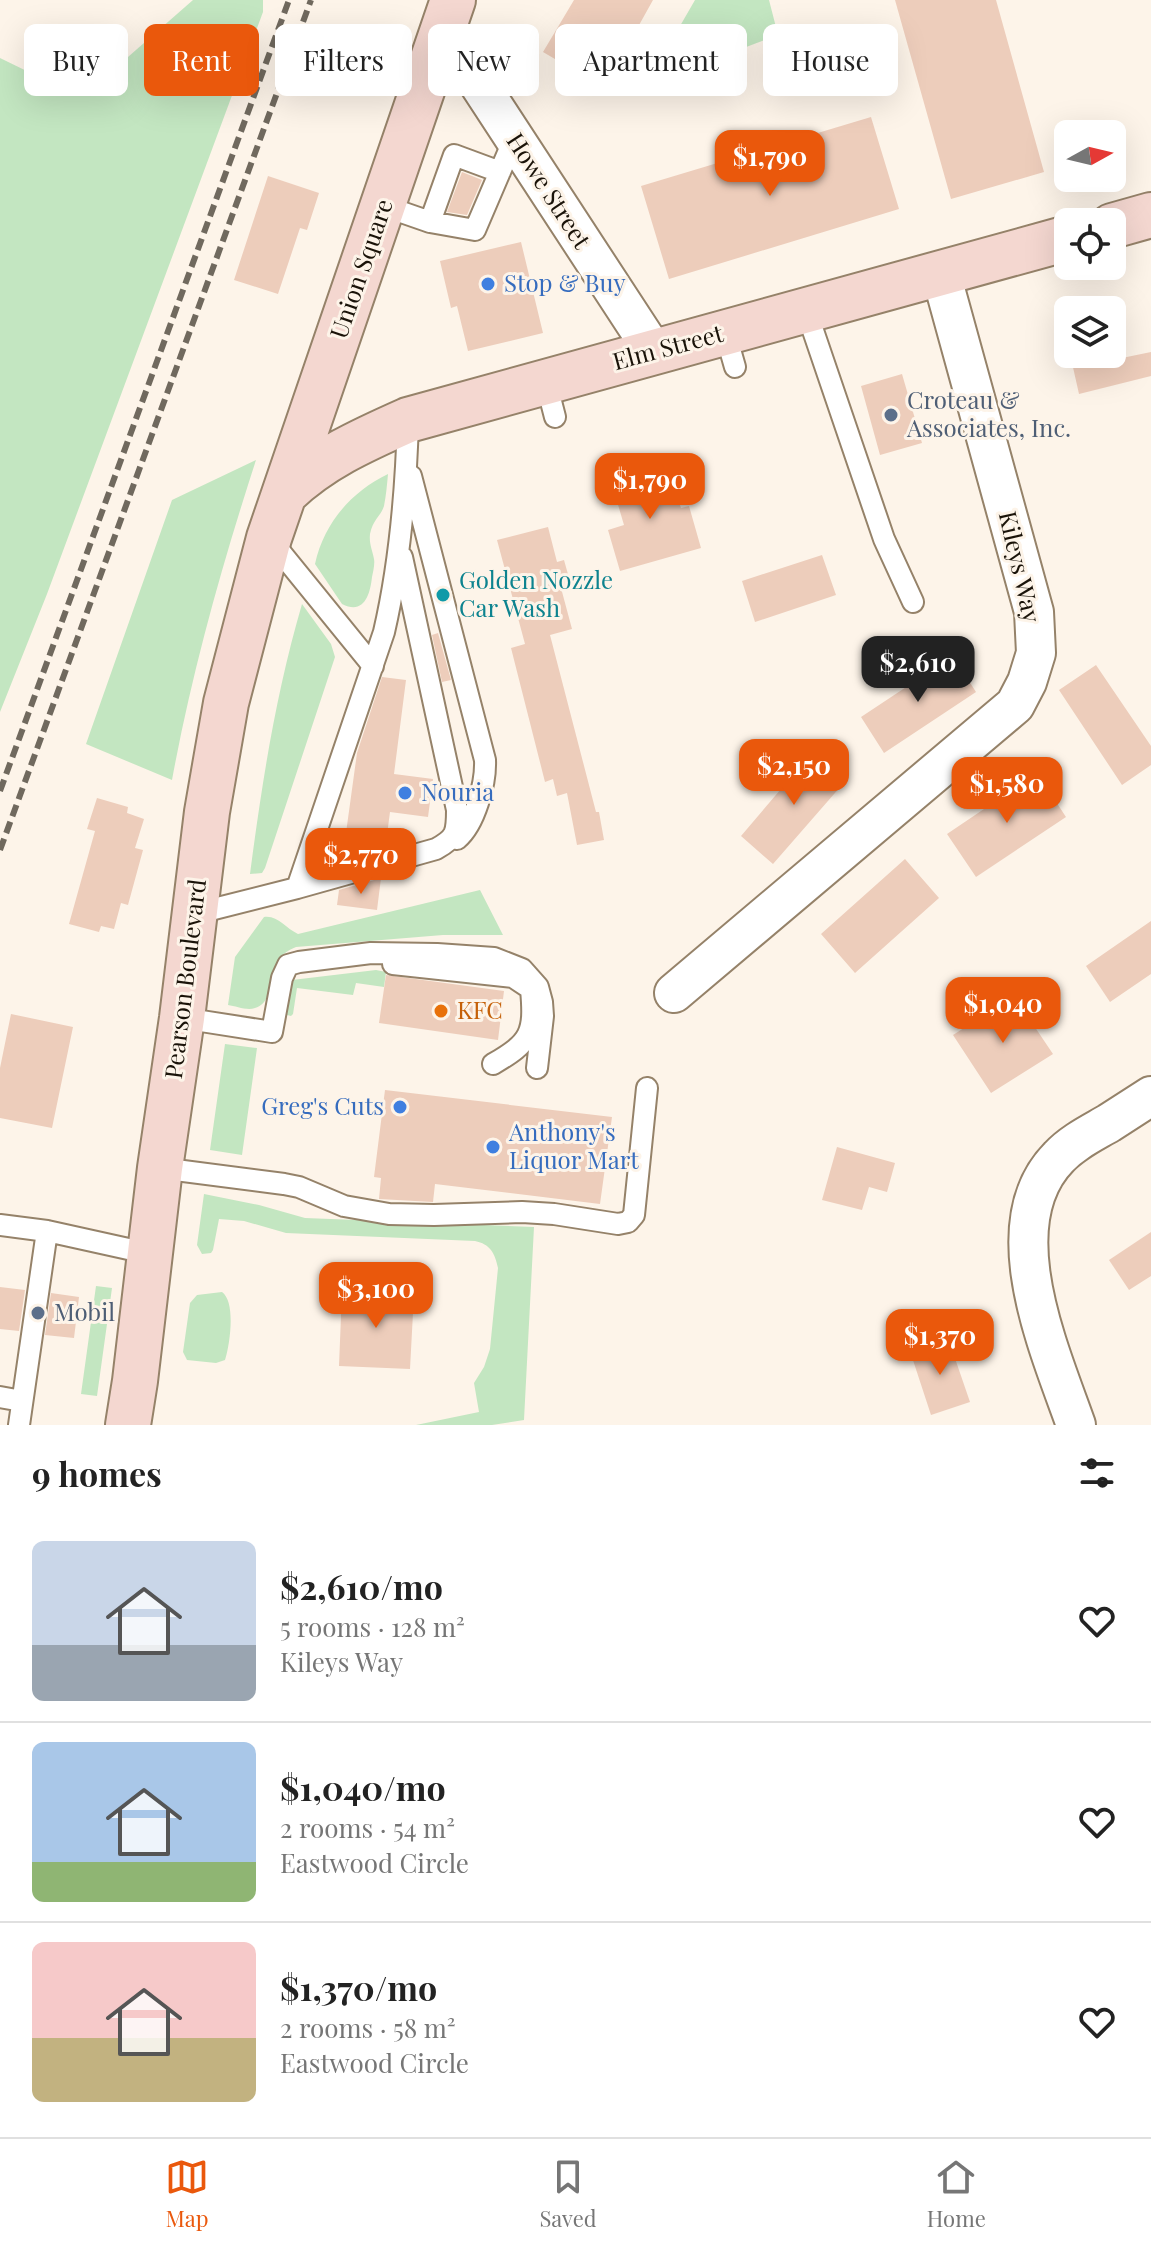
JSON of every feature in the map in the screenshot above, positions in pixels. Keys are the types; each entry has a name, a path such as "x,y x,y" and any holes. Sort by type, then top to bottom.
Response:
{"main road":[{"name":"Union Square","path":"269,538 448,14"},
{"path":"1126,222 1151,215"},
{"name":"Elm Street","path":"284,494 347,447 408,440 551,400 654,352 730,350 806,310 1054,242"},
{"name":"Pearson Boulevard","path":"128,1425 217,747 269,538"}],"street":[{"name":"Howe Street","path":"448,14 507,155 654,352"},
{"name":"Kileys Way","path":"674,993 1015,705 1027,682 1036,653 1034,612 941,274"},
{"path":"1076,1425 1035,1296 1028,1229 1031,1208 1037,1190 1057,1158 1073,1144 1151,1096"}],"lane":[{"path":"384,206 430,222 475,230 507,155 454,155 430,222"},
{"path":"806,310 884,539 913,602"},
{"path":"297,888 373,666 390,606 406,490 408,440"},
{"path":"194,914 453,843 462,835 482,791 485,760 433,555 408,440"},
{"path":"269,538 373,666"},
{"path":"399,540 457,810 456,831 452,838 436,849"},
{"path":"182,1018 272,1032 282,978 288,965 299,962 401,953 494,958 522,969 538,987 543,1016 537,1068"},
{"path":"344,956 402,966 513,977 531,989 533,1014 527,1036 516,1050 493,1064"},
{"path":"160,1168 299,1187 344,1206 389,1214 522,1212 618,1224 628,1222 634,1215 647,1088"},
{"path":"0,1225 47,1231 151,1254"},
{"path":"0,1236 47,1231"},
{"path":"0,1423 20,1425 47,1231"},
{"path":"0,1397 22,1401"}],"green space":[{"path":"193,0 263,0 259,24 166,24"},
{"path":"695,0 769,0 775,24 763,24 763,41 747,47 747,24 681,24"},
{"path":"144,43 144,96 232,96 47,594 0,712 0,58 24,70 24,96 128,96 128,57"},
{"path":"256,460 209,618 172,780 86,744 172,500"},
{"path":"388,474 384,506 370,534 374,563 370,590 361,605 350,607 342,604 315,564 319,549 341,510 362,490"},
{"path":"302,604 331,644 335,657 265,868 262,873 250,874 271,738"},
{"path":"480,890 503,935 443,935 296,947 277,962 263,1004 249,1009 228,1005 235,957 264,917 277,920 298,934"},
{"path":"376,970 386,972 384,987 356,983 353,995 297,988 293,1014 287,1015 292,980"},
{"path":"225,1044 257,1048 242,1155 210,1150"},
{"path":"204,1194 305,1218 534,1227 524,1420 492,1425 416,1425 479,1412 474,1383 490,1349 498,1268 493,1254 484,1244 475,1241 286,1233 244,1221 219,1219 213,1250 202,1254 197,1245"},
{"path":"96,1286 112,1288 97,1396 81,1394"},
{"path":"222,1292 230,1314 225,1360 216,1363 187,1360 183,1352 190,1303 197,1295"}],"building":[{"path":"574,0 653,0 640,24 560,24"},
{"path":"895,0 996,0 1044,172 951,199"},
{"path":"555,32 555,59 543,52"},
{"path":"871,117 899,209 669,279 641,186"},
{"path":"462,172 482,180 467,215 447,212"},
{"path":"268,176 319,193 307,230 300,228 278,294 234,280"},
{"name":"Stop & Buy","path":"521,242 543,333 468,351 457,306 451,308 440,261"},
{"path":"1151,352 1151,376 1079,394 1073,368 1126,368 1126,357"},
{"name":"Croteau & Associates, Inc.","path":"902,374 922,443 880,455 861,386"},
{"path":"663,466 673,501 678,499 681,508 689,506 701,548 620,571 608,530 624,525 611,481"},
{"path":"548,527 557,562 564,560 571,585 561,588 572,629 550,635 604,840 577,845 567,793 557,796 553,779 545,782 511,648 525,644 497,540"},
{"path":"822,555 836,595 755,622 742,581"},
{"path":"438,633 451,680 442,682 432,635"},
{"path":"953,656 976,692 884,753 861,717"},
{"path":"1096,665 1151,746 1151,765 1122,785 1059,690"},
{"path":"382,677 406,680 394,774 433,779 428,817 390,812 385,850 342,862 357,753"},
{"path":"815,749 848,778 773,864 741,836"},
{"path":"1037,773 1066,817 976,877 947,834"},
{"path":"97,798 128,807 127,813 144,819 135,848 143,850 128,905 121,903 114,929 101,926 99,932 69,924 95,831 87,829"},
{"path":"905,859 939,898 855,973 821,934"},
{"path":"381,878 377,910 337,905 339,890"},
{"path":"1151,921 1151,974 1110,1002 1086,966"},
{"name":"KFC","path":"386,975 504,991 498,1040 379,1023"},
{"path":"1014,996 1053,1054 991,1093 953,1035"},
{"path":"11,1014 73,1027 52,1128 0,1118 0,1068"},
{"name":"Anthony's Liquor Mart","path":"385,1090 612,1117 600,1204 435,1184 433,1202 379,1199 381,1178 374,1177"},
{"path":"837,1147 895,1163 887,1192 869,1187 862,1210 822,1200"},
{"path":"1151,1232 1151,1276 1129,1290 1109,1260"},
{"path":"0,1287 25,1290 19,1331 0,1329"},
{"path":"342,1291 414,1294 410,1369 339,1366"},
{"path":"51,1293 79,1297 74,1338 45,1335"},
{"path":"948,1338 970,1402 931,1415 910,1351"}],"railway":[{"path":"0,791 289,0"},
{"path":"0,850 311,0"}],"place":[{"name":"Stop & Buy","path":"488,284"},
{"name":"Croteau & Associates, Inc.","path":"891,415"},
{"name":"Golden Nozzle Car Wash","path":"443,595"},
{"name":"Nouria","path":"405,793"},
{"name":"KFC","path":"441,1011"},
{"name":"Greg's Cuts","path":"400,1107"},
{"name":"Anthony's Liquor Mart","path":"493,1147"},
{"name":"Mobil","path":"38,1313"}]}
